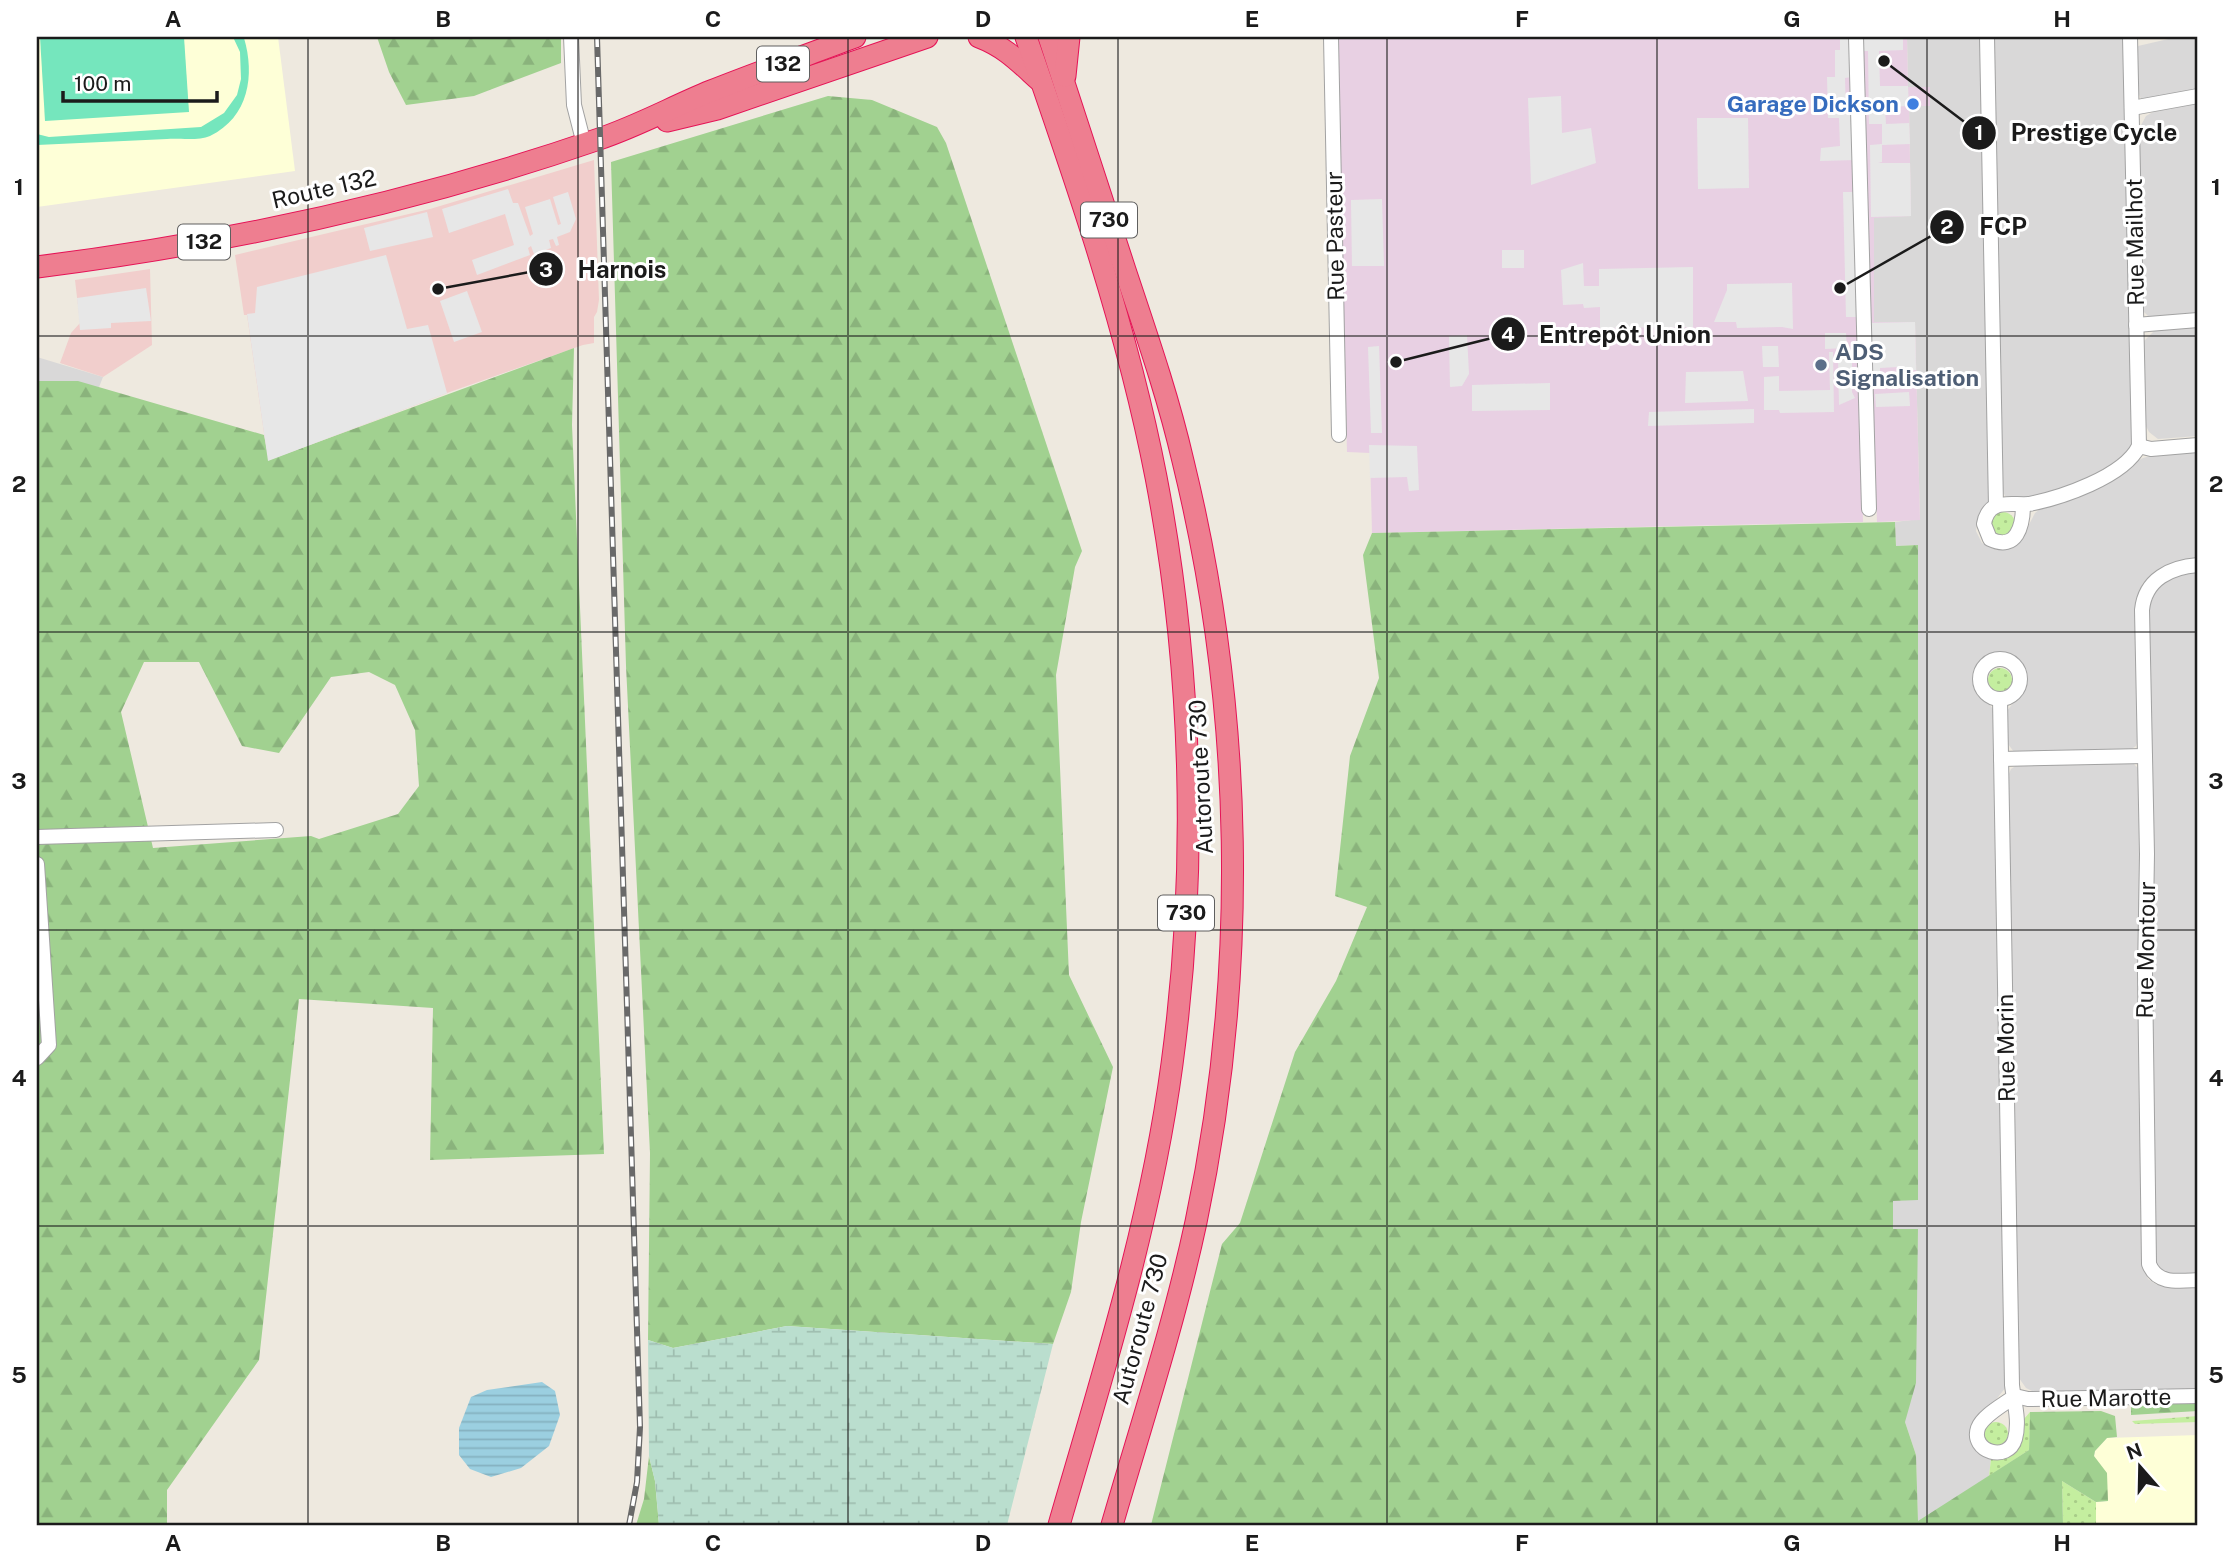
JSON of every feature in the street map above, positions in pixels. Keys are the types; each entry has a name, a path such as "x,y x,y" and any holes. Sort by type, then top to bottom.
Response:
{"highway":[{"name":"Route 132","path":"617,133 710,92 855,37"},
{"name":"Route 132","path":"37,267 179,246 308,221 465,181 617,133 717,109 927,37"},
{"path":"979,37 992,41 1007,51 1041,82"},
{"name":"Autoroute 730","path":"1026,37 1120,325 1156,476 1178,626 1185,706 1188,804 1188,873 1182,975 1172,1064 1158,1149 1129,1280 1059,1525"},
{"name":"Autoroute 730","path":"1049,37 1153,356 1185,466 1215,620 1226,718 1231,801 1233,884 1230,968 1211,1140 1182,1279 1112,1525"},
{"path":"1064,85 1069,37"}],"street":[{"path":"571,37 574,105 584,144"},
{"name":"Rue Pasteur","path":"1331,37 1339,435"},
{"path":"1856,37 1869,509"},
{"path":"1987,37 1996,506"},
{"name":"Rue Mailhot","path":"2130,37 2139,446"},
{"path":"2132,108 2198,96"},
{"path":"2136,325 2198,320"},
{"path":"2022,505 2021,528 2012,539 2000,542 1990,539 1984,524 1987,513 1996,506 2022,505 2092,484 2129,459 2139,446 2151,449 2198,445"},
{"name":"Rue Montour","path":"2198,565 2174,569 2153,582 2145,594 2142,610 2149,1264 2152,1271 2165,1280 2198,1280"},
{"name":"Rue Morin","path":"2000,699 2012,1385 2015,1396"},
{"path":"2001,759 2145,756"},
{"path":"37,837 276,830"},
{"path":"37,864 49,1045 37,1058"},
{"name":"Rue Marotte","path":"2015,1396 2028,1399 2198,1396"}],"shaded area":[{"path":"37,37 278,37 295,171 37,207"},
{"path":"1337,37 1851,37 1863,522 1372,533 1370,453 1347,452"},
{"path":"1840,37 1851,37 1852,77 1845,78 1846,112 1854,113 1856,160 1820,161 1821,148 1840,146 1839,118 1828,118 1827,77 1835,77 1835,50 1840,50"},
{"path":"1862,37 1907,37 1908,87 1930,87 1930,106 1909,106 1911,216 1874,218 1874,322 1915,322 1920,520 1877,522"},
{"path":"1862,37 1903,39 1903,50 1879,51 1880,86 1908,86 1909,106 1885,107 1886,124 1909,123 1910,144 1882,145 1882,162 1878,163 1910,163 1911,216 1871,217 1870,145 1882,144 1882,124 1869,124 1868,51 1862,51"},
{"path":"1907,37 1981,37 1991,500 1977,522 1976,531 1982,543 1996,550 2003,549 2023,536 2035,513 2044,506 2143,458 2198,451 2198,560 2179,561 2155,571 2143,583 2137,597 2136,746 2130,750 2014,752 2008,744 2006,712 2025,688 2022,667 2008,656 1996,654 1982,661 1975,673 1976,688 1993,709 2006,1387 1987,1411 1979,1453 1991,1459 1989,1476 1918,1522 1916,1455 1905,1422 1918,1230 1893,1230 1893,1201 1918,1199 1918,545 1896,546 1895,522 1920,519 1915,322 1874,323 1874,217 1911,216 1909,106 1930,87 1908,87"},
{"path":"1993,37 2124,37 2132,445 2120,459 2081,484 2019,499 2005,496 2002,489"},
{"path":"2177,37 2198,37 2198,91 2141,99 2138,92 2138,46"},
{"path":"1561,96 1562,133 1591,128 1596,163 1531,185 1528,98"},
{"path":"2198,102 2198,315 2149,317 2142,310 2139,129 2146,116 2153,112"},
{"path":"1697,118 1748,118 1749,188 1698,189"},
{"path":"594,160 599,300 594,317 594,343 447,393 268,461 247,315 244,315 235,255 430,209"},
{"path":"508,189 513,203 518,203 530,236 533,234 525,207 550,199 558,225 561,224 553,197 568,192 576,219 570,232 557,237 559,245 556,246 553,239 549,240 551,248 534,254 531,246 528,248 530,255 477,275 472,260 514,245 505,214 449,233 442,209"},
{"path":"1843,192 1856,192 1858,317 1846,317"},
{"path":"1382,199 1384,266 1352,266 1351,200"},
{"path":"427,212 433,237 370,251 364,228"},
{"path":"1502,250 1524,250 1524,268 1502,268"},
{"path":"386,255 407,329 428,325 447,393 268,461 247,314 255,313 257,287"},
{"path":"1583,263 1584,286 1599,286 1599,269 1693,267 1693,327 1600,328 1600,307 1563,305 1561,270"},
{"path":"150,269 152,345 103,377 60,363 71,333 80,323 75,280"},
{"path":"1792,283 1793,329 1737,328 1736,322 1714,322 1727,284"},
{"path":"146,288 151,321 111,323 111,328 80,330 77,298"},
{"path":"467,291 482,332 454,342 440,301"},
{"path":"1915,322 1916,370 1880,368 1880,382 1866,383 1869,323"},
{"path":"2198,325 2198,436 2158,439 2149,432 2145,424 2143,342 2155,330"},
{"path":"1825,333 1846,333 1847,348 1825,349"},
{"path":"1467,335 1469,374 1462,386 1450,387 1449,336"},
{"path":"1379,346 1382,433 1371,433 1368,347"},
{"path":"1762,346 1778,346 1779,367 1763,367"},
{"path":"1829,352 1833,352 1834,412 1780,413 1779,410 1764,410 1764,377 1779,376 1779,391 1830,390"},
{"path":"1852,353 1852,392 1855,398 1839,405 1838,359"},
{"path":"37,357 103,377 82,430 37,429"},
{"path":"1743,371 1748,401 1685,403 1686,372"},
{"path":"1550,383 1550,410 1472,411 1472,385"},
{"path":"1909,392 1910,406 1876,407 1875,394"},
{"path":"1754,409 1754,423 1648,426 1649,412"},
{"path":"1369,445 1417,446 1419,490 1409,491 1407,477 1370,478"},
{"path":"2198,570 2198,1275 2167,1275 2155,1262 2150,978 2154,892 2149,612 2152,595 2165,579"},
{"path":"2133,763 2139,769 2144,1267 2148,1279 2157,1285 2198,1286 2198,1391 2036,1393 2026,1388 2019,1378 2008,776 2011,769 2017,765"},
{"path":"2198,1435 2198,1525 2096,1525 2096,1502 2108,1501 2094,1457 2095,1451 2107,1438"}],"green space":[{"path":"40,37 184,37 189,112 45,121"},
{"path":"233,37 244,38 249,66 246,94 233,118 210,136 195,139 37,145 37,134 49,137 201,127 224,113 237,95 241,79 240,52"},
{"path":"377,37 561,37 561,63 474,96 406,105 389,72"},
{"path":"828,96 872,100 937,127 946,143 1082,551 1075,567 1056,675 1069,975 1113,1067 1081,1222 1071,1292 1053,1344 787,1326 673,1348 648,1340 650,1153 626,666 611,162"},
{"path":"574,348 572,425 604,1154 430,1160 433,1008 299,999 259,1360 167,1490 167,1525 37,1525 37,381 78,381 264,435 269,460","holes":["144,662 199,662 242,746 279,753 331,677 369,672 395,685 415,730 419,786 398,814 319,839 311,836 153,848 121,712"]},
{"path":"2003,512 2012,515 2015,524 2012,533 2003,536 1994,533 1991,524 1994,515"},
{"path":"1895,522 1896,546 1918,545 1918,1200 1893,1201 1893,1229 1918,1229 1916,1383 1905,1422 1916,1455 1918,1521 2029,1450 2030,1412 2101,1411 2115,1416 2117,1437 2107,1438 2095,1451 2094,1456 2107,1473 2108,1501 2096,1502 2062,1481 2063,1525 1151,1525 1222,1244 1240,1223 1295,1052 1336,981 1367,907 1335,896 1350,756 1379,678 1363,555 1372,533"},
{"path":"2000,668 2009,671 2012,680 2009,689 2000,692 1991,689 1988,680 1991,671"},
{"path":"787,1326 1053,1344 1007,1525 659,1525 655,1481 649,1456 648,1340 673,1348"},
{"path":"2198,1401 2198,1411 2131,1415 2131,1403"},
{"path":"2030,1412 2029,1450 1989,1476 1991,1459 2008,1457 2021,1442 2024,1419"},
{"path":"2198,1416 2198,1422 2135,1424 2132,1421"},
{"path":"1996,1422 2005,1425 2008,1434 2005,1443 1996,1446 1987,1443 1984,1434 1987,1425"},
{"path":"649,1456 655,1481 659,1525 636,1525 644,1499"},
{"path":"2062,1481 2096,1502 2096,1525 2063,1525"}],"water":[{"path":"542,1382 555,1391 560,1415 549,1446 521,1468 491,1477 470,1469 459,1455 459,1428 471,1397 487,1390"}],"railway":[{"path":"597,37 640,1427 637,1482 629,1525"}],"place":[{"name":"Prestige Cycle","path":"1884,61"},
{"name":"Garage Dickson","path":"1913,104"},
{"name":"FCP","path":"1840,288"},
{"name":"Harnois","path":"438,289"},
{"name":"Entrepôt Union","path":"1396,362"},
{"name":"ADS Signalisation","path":"1821,365"}]}
